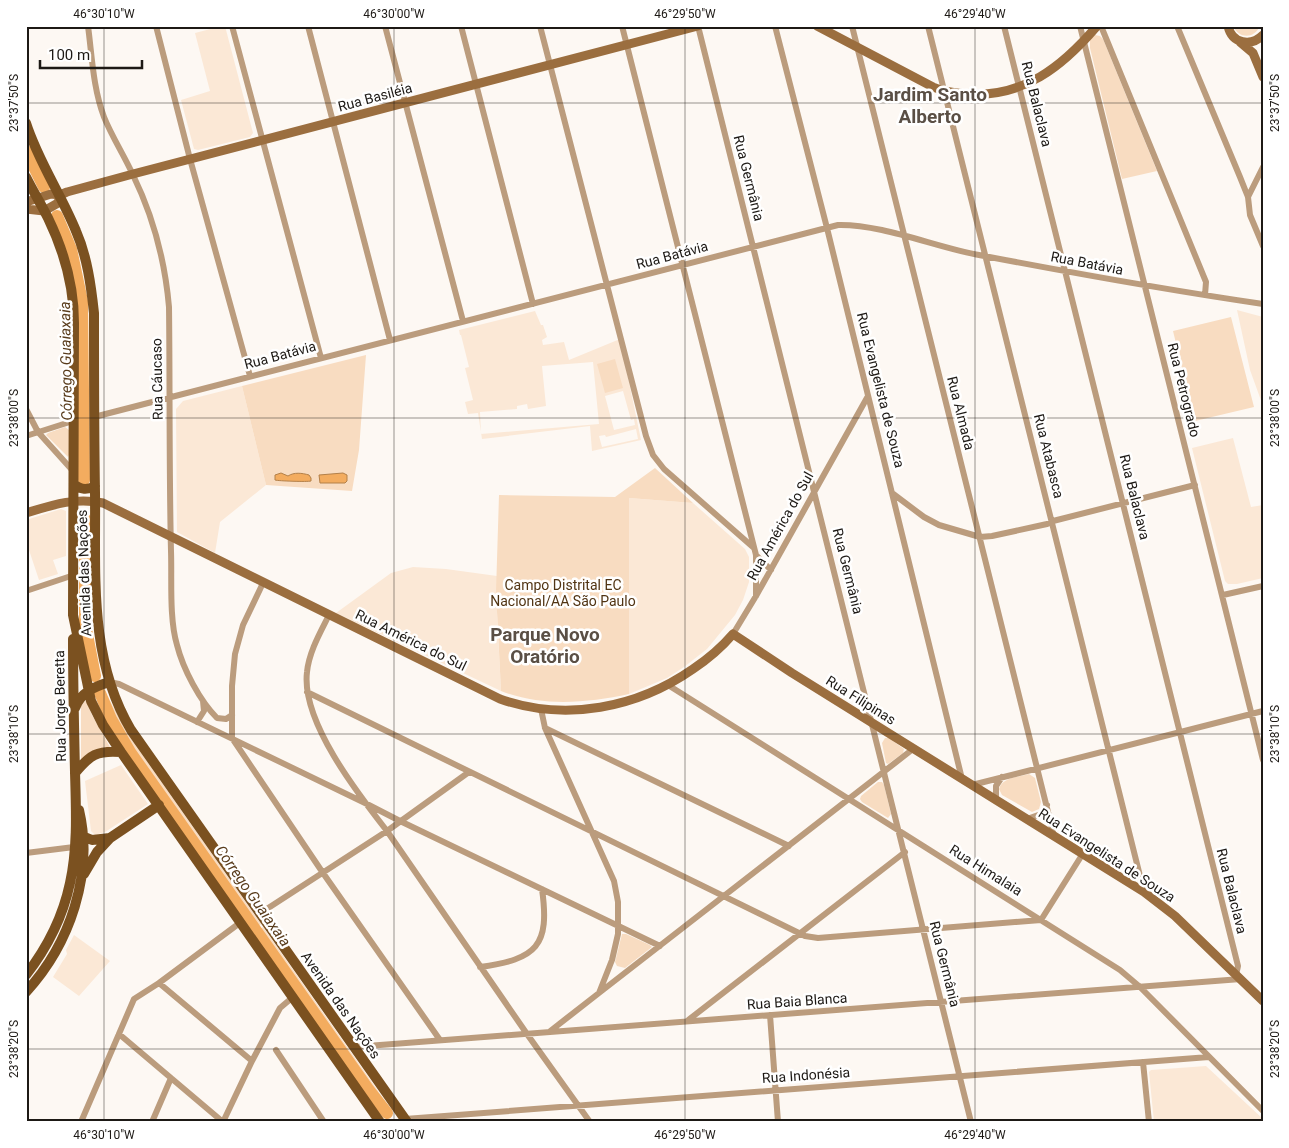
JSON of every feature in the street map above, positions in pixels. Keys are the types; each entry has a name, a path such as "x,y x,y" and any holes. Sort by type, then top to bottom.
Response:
{"main road":[{"name":"Rua Basiléia","path":"26,202 49,201 67,192 133,174 698,26"},
{"path":"817,26 923,83 945,92 981,95 1020,88 1041,77 1084,42 1097,26"},
{"path":"1228,27 1231,34 1253,53 1263,77"},
{"path":"1238,40 1250,43 1263,35"},
{"name":"Avenida das Nações","path":"26,123 36,150 72,293 74,323 74,615 88,691 96,712 121,752 380,1122"},
{"name":"Avenida das Nações","path":"26,177 49,201 80,241 91,288 94,312 97,626 103,662 119,708 131,730 354,1047 403,1121"},
{"path":"26,209 49,201"},
{"path":"74,484 79,488 85,489 95,486"},
{"name":"Rua América do Sul","path":"26,513 62,502 95,501 109,506 500,699 541,709 579,710 630,701 668,685 705,661 726,643 733,634"},
{"name":"Rua Jorge Beretta","path":"26,975 45,946 63,909 70,883 76,797 74,615"},
{"name":"Rua Filipinas","path":"733,634 745,644 962,779"},
{"name":"Rua Filipinas","path":"726,643 745,644"},
{"path":"74,709 79,699 88,691 109,682"},
{"path":"75,773 86,760 97,753 106,751 121,752"},
{"name":"Rua Evangelista de Souza","path":"962,779 1144,892 1175,916 1263,1001"},
{"name":"Rua Jorge Beretta","path":"26,992 41,974 59,944 73,912 81,879 84,838 76,797"},
{"path":"81,879 97,852 110,838 159,806"},
{"path":"84,838 98,841 110,838"}],"street":[{"name":"Rua Cáucaso","path":"88,26 96,84 104,116 133,174 151,219 167,284 171,537 174,628 177,644 187,672 203,700 215,716 220,719 226,719 232,715"},
{"path":"156,26 190,160 250,376"},
{"path":"232,26 321,358"},
{"path":"308,26 390,340"},
{"path":"385,26 463,321"},
{"path":"461,26 533,304"},
{"path":"540,26 646,436 653,455 680,485 755,552 771,570"},
{"path":"622,26 684,265 755,552 756,596"},
{"name":"Rua Germânia","path":"698,26 971,1122"},
{"name":"Rua Evangelista de Souza","path":"775,26 827,228 962,779"},
{"name":"Rua Almada","path":"852,26 1054,836"},
{"name":"Rua Atabasca","path":"928,26 1144,892"},
{"name":"Rua Balaclava","path":"1004,26 1181,732 1238,966 1239,977"},
{"name":"Rua Petrogrado","path":"1080,26 1263,760"},
{"path":"1101,26 1206,282 1205,296"},
{"path":"1177,26 1240,177 1248,198 1250,215 1263,246"},
{"path":"1248,198 1263,167"},
{"path":"1240,177 1257,177"},
{"name":"Rua Batávia","path":"94,417 838,225 849,225 904,236 986,256 1066,272 1263,304"},
{"name":"Rua América do Sul","path":"733,634 868,396"},
{"path":"26,409 38,432 74,472"},
{"path":"26,436 74,421"},
{"path":"892,493 932,522 980,537 1047,524 1195,485"},
{"path":"26,591 74,575"},
{"path":"264,583 243,625 237,643 232,676 232,738 440,1040"},
{"path":"1223,595 1263,586"},
{"path":"329,615 311,653 307,672 307,692 319,729 365,803 387,831 480,967 590,1122"},
{"path":"109,682 119,684 232,738 400,822 660,946"},
{"name":"Rua Himalaia","path":"668,685 1105,960 1140,987 1263,1111"},
{"path":"307,692 591,830 799,934 809,937 818,938 1041,920 1082,854"},
{"path":"197,722 204,711 203,700"},
{"path":"541,709 545,728 614,880 618,902 615,949 599,993"},
{"path":"972,785 1263,711"},
{"path":"545,728 789,846"},
{"path":"549,1032 914,749"},
{"path":"947,769 953,768 957,760"},
{"path":"260,914 387,831 469,772"},
{"path":"996,800 996,786 1002,777"},
{"path":"1027,818 1041,814 1047,805"},
{"path":"26,853 74,847"},
{"path":"686,1022 905,852"},
{"path":"480,967 505,963 520,958 537,944 542,936 545,920 542,889"},
{"path":"81,1122 134,999 159,983 241,922"},
{"name":"Rua Baia Blanca","path":"354,1047 1140,987 1239,977"},
{"path":"159,983 252,1061"},
{"path":"119,1034 223,1122 280,1008 292,997"},
{"path":"770,1015 778,1122"},
{"path":"276,1050 324,1122"},
{"name":"Rua Indonésia","path":"403,1121 579,1105 1209,1057"},
{"path":"1144,1062 1149,1122"},
{"path":"152,1122 171,1078"}],"shaded area":[{"path":"225,26 253,133 250,137 198,150 194,149 181,100 210,91 195,33"},
{"path":"1237,310 1263,317 1263,406 1250,370"},
{"path":"535,311 547,337 542,340 543,345 564,342 569,360 620,339 641,440 592,451 590,426 482,439 481,434 599,424 593,362 542,366 546,406 528,409 527,404 517,406 517,409 480,412 481,432 478,413 468,414 465,402 473,400 465,368 469,367 459,330","holes":["623,391 631,420 634,419 635,425 614,430 605,396","636,429 638,439 602,447 599,436 605,435 606,437"]},
{"path":"242,386 266,485 220,522 215,553 177,532 176,409 183,401"},
{"path":"1233,438 1251,507 1263,505 1263,578 1237,584 1228,584 1225,581 1192,448"},
{"path":"281,473 288,476 298,473 309,475 311,481 275,480 275,475"},
{"path":"343,473 347,475 345,483 320,483 319,475"},
{"path":"629,498 693,503 745,549 749,557 749,582 743,600 735,615 707,649 667,678 629,694"},
{"path":"61,509 66,511 66,556 53,560 58,574 39,580 26,541 26,520"},
{"path":"413,567 446,569 497,576 501,691 336,613 391,573"},
{"path":"121,765 148,804 105,832 95,835 91,831 85,781"},
{"path":"74,935 110,961 79,996 53,977 67,954 66,950"},
{"path":"1206,1066 1262,1118 1263,1122 1154,1122 1149,1072 1151,1070"}],"green space":[{"path":"1233,26 1260,26 1254,33 1246,36 1239,33"},
{"path":"1095,35 1103,39 1157,171 1122,179 1090,48 1090,39"},
{"path":"1231,317 1254,407 1195,421 1173,331"},
{"path":"366,355 359,450 352,491 266,485 242,386"},
{"path":"615,359 623,388 605,393 597,364"},
{"path":"65,427 69,430 68,457 46,435"},
{"name":"Campo Distrital EC Nacional/AA São Paulo","path":"655,468 693,503 629,498 629,694 597,700 565,702 532,699 501,691 496,592 499,495 615,497"},
{"path":"104,695 108,697 127,733 261,924 257,927 132,750 114,718"},
{"path":"86,700 110,747 94,751 81,761 81,706"},
{"path":"885,738 889,738 904,749 903,753 888,764 886,763 882,743"},
{"path":"1029,774 1035,778 1041,802 1039,809 1032,812 1002,795 999,789 1007,780"},
{"path":"878,782 882,782 884,785 891,814 888,818 860,799"},
{"path":"263,927 390,1108 388,1110 372,1091 259,930"},
{"path":"622,934 626,934 652,947 625,968 617,966 615,962"}],"waterway":[{"name":"Córrego Guaiaxaia","path":"26,151 44,187"},
{"name":"Córrego Guaiaxaia","path":"57,216 71,249 82,301 84,480"},
{"name":"Córrego Guaiaxaia","path":"85,519 85,624 95,676"},
{"name":"Córrego Guaiaxaia","path":"100,693 111,719 130,752 368,1089 387,1113"}],"district":[{"name":"Jardim Santo Alberto","path":"930,105"},
{"name":"Parque Novo Oratório","path":"545,645"}]}
